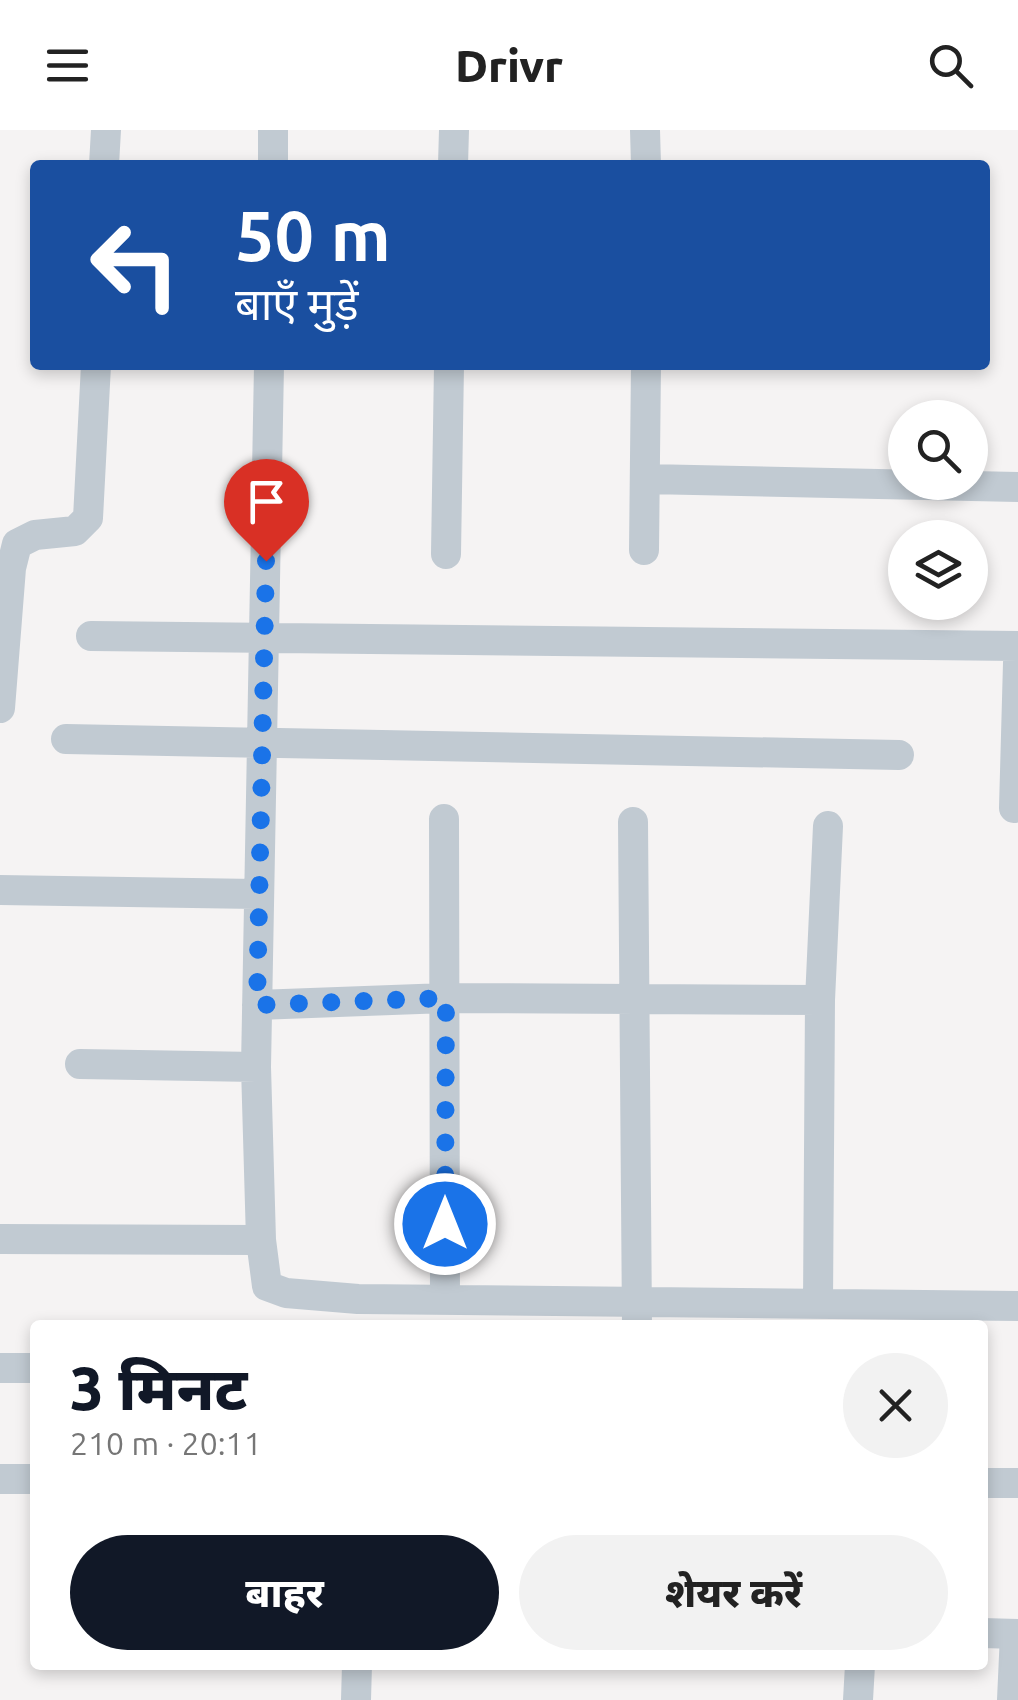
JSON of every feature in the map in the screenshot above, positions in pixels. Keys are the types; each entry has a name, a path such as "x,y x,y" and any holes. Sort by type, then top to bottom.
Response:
{"street":[{"path":"104,160 106,130"},
{"path":"273,130 273,160"},
{"path":"454,130 454,160"},
{"path":"646,130 646,160"},
{"path":"0,708 11,568 17,544 35,535 75,532 88,518 96,370"},
{"path":"269,370 256,1068 261,1240 267,1286 358,1312 445,1300 637,1314 818,1304 1018,1306"},
{"path":"446,554 450,370"},
{"path":"644,550 646,370"},
{"path":"647,479 1018,487"},
{"path":"91,636 1018,646"},
{"path":"1014,808 1018,662"},
{"path":"66,739 899,755"},
{"path":"444,819 445,1300"},
{"path":"633,822 637,1314"},
{"path":"818,1304 820,1000 828,826"},
{"path":"0,890 259,894"},
{"path":"257,1005 446,998 820,1000"},
{"path":"80,1064 256,1068"},
{"path":"0,1239 261,1240"},
{"path":"0,1368 30,1368"},
{"path":"0,1478 30,1479"},
{"path":"988,1483 1018,1483"},
{"path":"988,1634 1017,1634 1012,1700"},
{"path":"356,1670 356,1700"},
{"path":"858,1700 860,1670"}],"route":[{"path":"266,561 257,1005 446,998 445,1224"}]}
